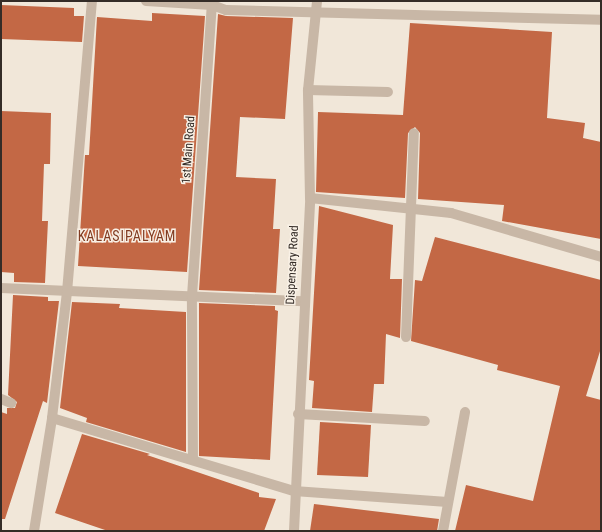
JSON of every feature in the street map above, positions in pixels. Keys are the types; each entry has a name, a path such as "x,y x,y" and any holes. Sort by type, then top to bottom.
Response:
{"street":[{"path":"34,531 52,418 67,292 92,1"},
{"path":"146,1 226,6 316,6 601,20"},
{"name":"1st Main Road","path":"193,460 192,296 212,5"},
{"name":"Dispensary Road","path":"294,531 294,491 303,301 310,198 308,90 316,6"},
{"path":"308,90 388,92"},
{"path":"406,337 414,133"},
{"path":"310,198 451,213 601,257"},
{"path":"1,288 303,301"},
{"path":"443,531 465,412"},
{"path":"298,414 425,421"},
{"path":"52,418 294,491 448,502"}],"building":[{"path":"1,5 74,8 74,16 84,16 82,42 1,39"},
{"path":"152,13 205,16 187,272 78,266 85,155 89,155 97,17 152,21"},
{"path":"218,14 226,16 293,18 285,119 240,117 236,177 276,179 273,229 280,229 276,293 199,290"},
{"path":"410,23 552,32 547,118 585,123 583,138 601,142 601,239 502,221 504,205 418,199 420,133 415,127 408,133 405,198 316,192 318,112 403,115"},
{"path":"1,111 51,113 50,164 44,164 42,221 48,221 45,283 14,282 14,273 1,272"},
{"path":"319,206 393,225 390,279 402,279 400,338 386,334 384,384 374,384 372,412 312,408 314,381 309,380"},
{"path":"435,237 601,280 601,348 586,396 601,400 601,531 455,531 466,485 533,501 560,386 497,370 498,365 411,341 415,280 422,281"},
{"path":"13,295 48,297 48,301 59,301 47,403 43,401 5,519 1,519 1,412 7,414 7,408 15,408 17,402 8,395"},
{"path":"72,302 120,304 119,308 186,312 186,452 86,422 87,418 60,408"},
{"path":"199,303 275,306 275,310 278,311 270,460 199,456"},
{"path":"320,422 371,425 368,477 317,475"},
{"path":"82,434 150,454 147,455 259,493 259,497 276,499 264,531 108,531 55,513"},
{"path":"314,504 439,519 437,531 310,531"}],"district":[{"name":"KALASIPALYAM","path":"127,236"}]}
